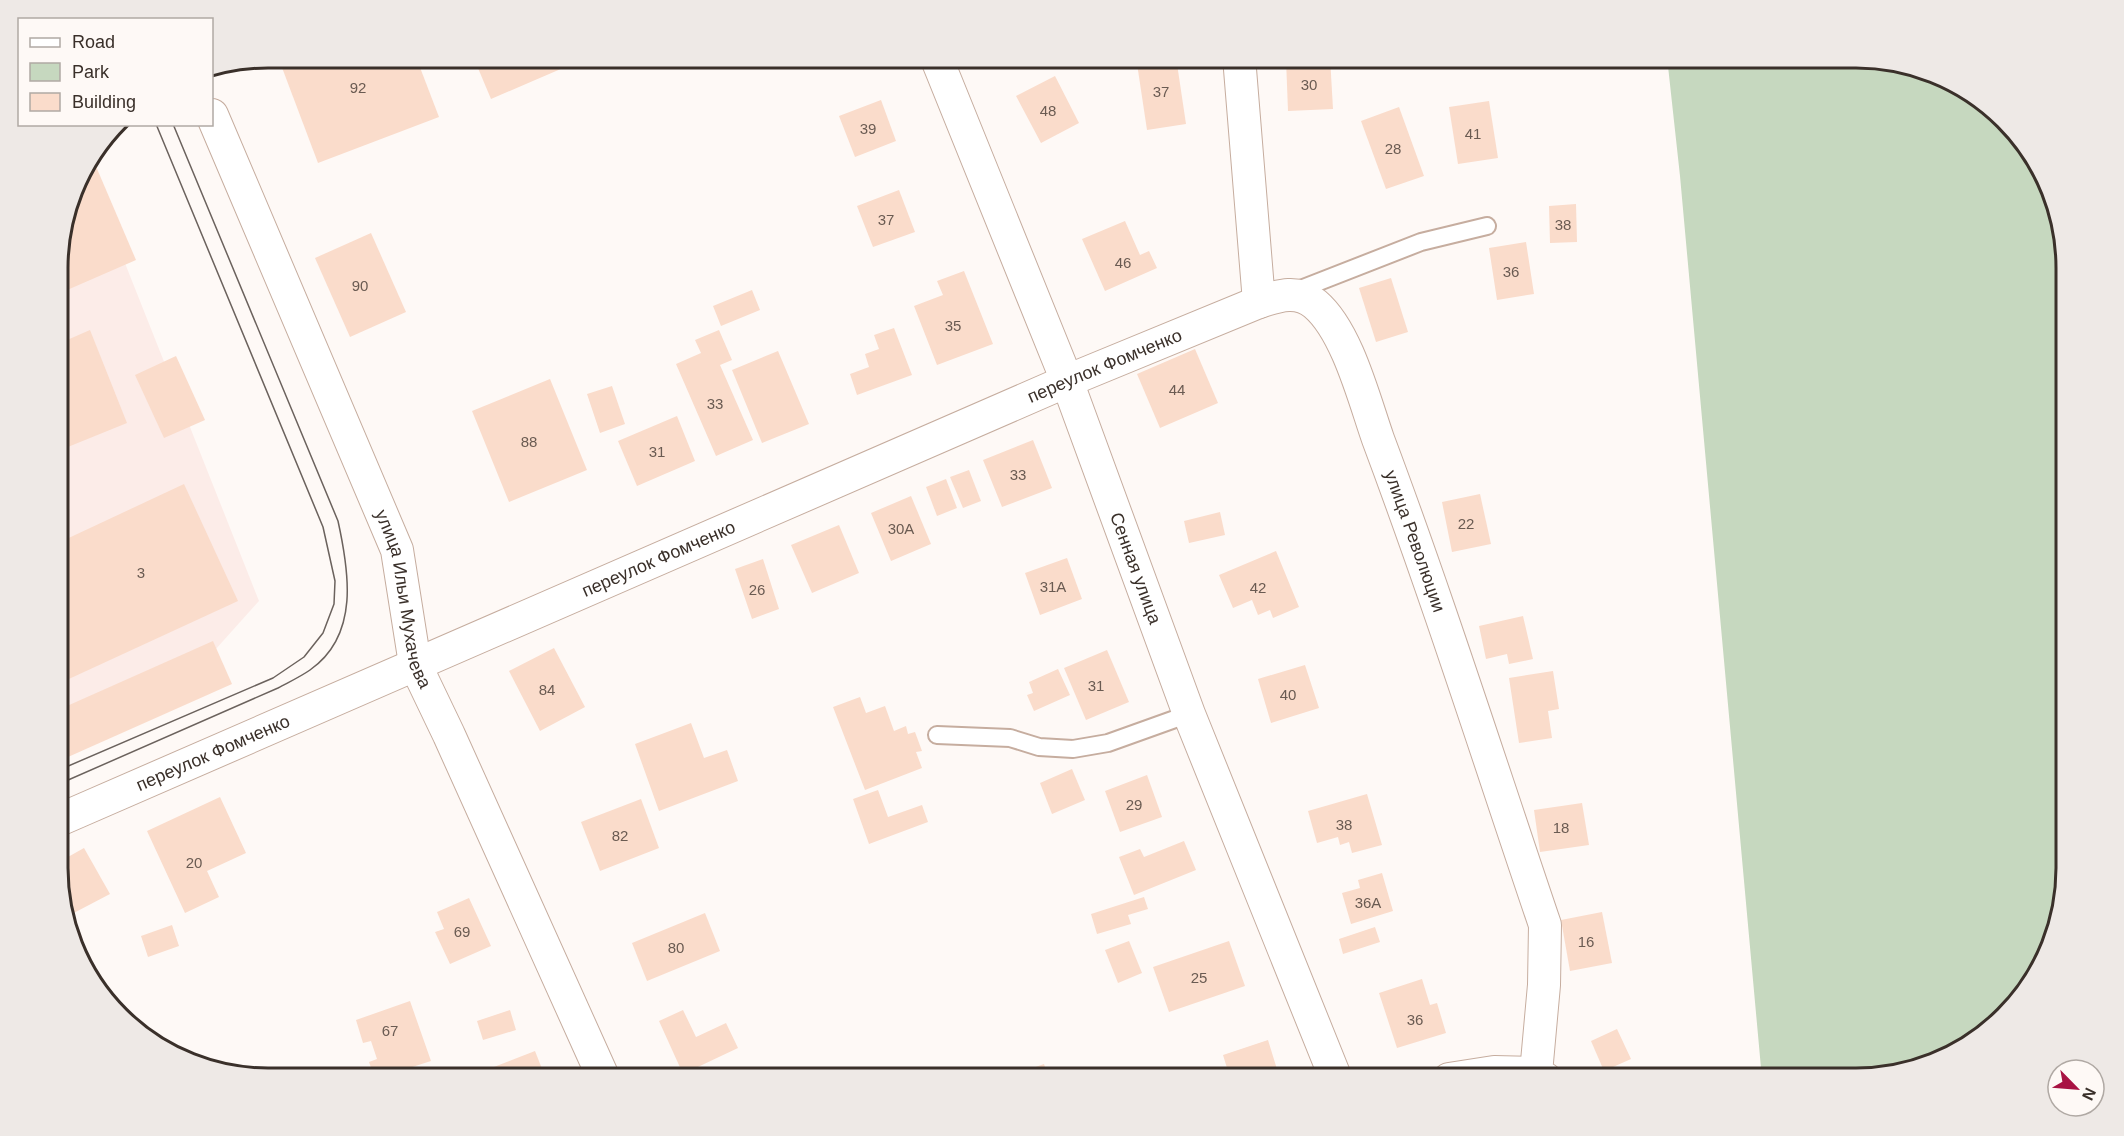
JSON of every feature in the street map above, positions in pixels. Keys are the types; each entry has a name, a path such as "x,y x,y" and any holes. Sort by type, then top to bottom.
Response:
{"street":[{"name":"Сенная улица","path":"940,68 1068,381 1189,714 1332,1068"},
{"path":"1241,68 1273,298"},
{"name":"улица Ильи Мухачева","path":"213,117 397,550 415,664 599,1068"},
{"name":"улица Революции","path":"1273,298 1302,296 1315,304 1331,323 1349,360 1392,474 1545,926 1541,1068"},
{"name":"переулок Фомченко","path":"68,815 1068,381 1273,298"}],"lane":[{"path":"1273,298 1421,242 1487,226"},
{"path":"937,735 1010,738 1039,747 1073,749 1108,743 1189,714"}],"shaded area":[{"path":"90,176 259,601 198,669 68,727 68,255 74,216"}],"green space":[{"path":"1668,68 1882,69 1908,74 1945,88 1968,101 1988,117 2023,156 2036,179 2050,216 2055,242 2056,268 2055,894 2050,920 2036,957 2023,980 2007,1000 1968,1035 1921,1058 1895,1065 1869,1068 1761,1068"}],"building":[{"path":"282,68 420,68 439,117 318,163"},
{"path":"478,68 563,68 491,99"},
{"path":"1138,68 1178,68 1186,124 1147,130"},
{"path":"1286,68 1331,68 1333,109 1288,111"},
{"path":"1055,76 1079,123 1041,143 1016,96"},
{"path":"881,100 896,141 855,157 839,116"},
{"path":"1489,101 1498,158 1458,164 1449,107"},
{"path":"1399,107 1424,176 1386,189 1361,121"},
{"path":"96,165 136,260 68,290 69,242 74,216"},
{"path":"899,190 915,232 873,247 857,206"},
{"path":"1576,204 1577,242 1550,243 1549,206"},
{"path":"1125,221 1140,255 1149,251 1157,268 1105,291 1082,239"},
{"path":"371,233 406,312 350,337 315,258"},
{"path":"1526,242 1534,294 1497,300 1489,248"},
{"path":"964,271 993,344 937,365 914,306 943,295 937,281"},
{"path":"1391,278 1408,332 1376,342 1359,288"},
{"path":"752,290 760,310 721,326 713,306"},
{"path":"894,328 912,375 857,395 850,374 869,367 865,354 879,349 874,335"},
{"path":"90,330 127,423 68,447 68,340"},
{"path":"719,330 732,360 720,365 753,440 716,456 676,364 701,353 695,340"},
{"path":"1195,349 1218,403 1160,428 1137,374"},
{"path":"778,351 809,424 762,443 732,370"},
{"path":"176,356 205,420 164,438 135,375"},
{"path":"550,379 587,470 509,502 472,411"},
{"path":"612,386 625,424 600,433 587,394"},
{"path":"677,416 695,461 637,486 618,441"},
{"path":"1033,440 1052,488 1002,507 983,460"},
{"path":"969,470 981,501 963,508 950,477"},
{"path":"946,479 957,508 937,516 926,487"},
{"path":"184,484 238,601 68,679 68,538"},
{"path":"1480,494 1491,544 1452,552 1442,502"},
{"path":"911,496 931,544 891,561 871,513"},
{"path":"1220,512 1225,535 1189,543 1184,521"},
{"path":"839,525 859,573 812,593 791,545"},
{"path":"1276,551 1299,607 1273,618 1270,610 1258,615 1252,600 1233,608 1219,575"},
{"path":"1067,558 1082,599 1040,615 1025,573"},
{"path":"763,559 779,609 752,619 735,569"},
{"path":"1523,616 1533,659 1509,664 1507,654 1486,659 1479,626"},
{"path":"213,641 232,684 68,757 68,706"},
{"path":"554,648 585,707 540,731 509,671"},
{"path":"1107,650 1129,702 1086,720 1064,668"},
{"path":"1305,665 1319,708 1271,723 1258,679"},
{"path":"1058,669 1070,695 1034,711 1027,695 1033,693 1029,682"},
{"path":"1553,671 1559,709 1548,711 1552,738 1519,743 1509,678"},
{"path":"860,697 866,713 885,706 894,731 906,726 908,734 915,732 922,751 916,752 922,768 865,790 833,707"},
{"path":"691,723 704,758 727,750 738,781 659,811 635,744"},
{"path":"1072,769 1085,800 1052,814 1040,783"},
{"path":"1147,775 1162,817 1120,832 1105,791"},
{"path":"878,790 888,817 922,805 928,822 869,844 853,799"},
{"path":"1367,794 1382,845 1352,853 1349,842 1340,845 1338,837 1317,843 1308,811"},
{"path":"220,797 246,853 207,871 219,897 185,913 147,831"},
{"path":"641,799 659,848 600,871 581,822"},
{"path":"1582,803 1589,845 1540,852 1534,810"},
{"path":"1184,841 1196,870 1134,895 1119,857 1140,849 1144,857"},
{"path":"84,848 110,894 73,914 69,894 68,857"},
{"path":"1382,873 1393,911 1351,924 1342,893 1360,888 1358,880"},
{"path":"1144,897 1148,909 1128,915 1131,924 1097,934 1091,914"},
{"path":"469,898 491,946 450,964 435,932 444,929 437,912"},
{"path":"1602,912 1612,963 1570,971 1561,920"},
{"path":"705,913 720,951 647,981 632,943"},
{"path":"172,925 179,946 148,957 141,936"},
{"path":"1375,927 1380,942 1343,954 1339,939"},
{"path":"1129,941 1142,973 1118,983 1105,950"},
{"path":"1229,941 1245,986 1169,1012 1153,967"},
{"path":"1422,979 1430,1005 1437,1003 1446,1033 1397,1048 1379,993"},
{"path":"410,1001 431,1061 409,1068 371,1068 369,1062 377,1059 371,1041 363,1043 356,1020"},
{"path":"510,1010 516,1030 483,1040 477,1021"},
{"path":"683,1010 696,1037 726,1023 738,1048 696,1068 680,1068 659,1021"},
{"path":"1617,1029 1631,1059 1611,1068 1603,1068 1591,1041"},
{"path":"1268,1040 1277,1068 1227,1068 1223,1055"},
{"path":"535,1051 542,1068 491,1068"},
{"path":"1044,1064 1045,1068 1033,1068"}],"tram line":[{"path":"68,766 273,678 304,657 323,633 334,604 335,581 323,527 157,126"},
{"path":"68,780 278,688 298,677 326,656 337,639 344,621 347,581 338,521 174,126"}]}
